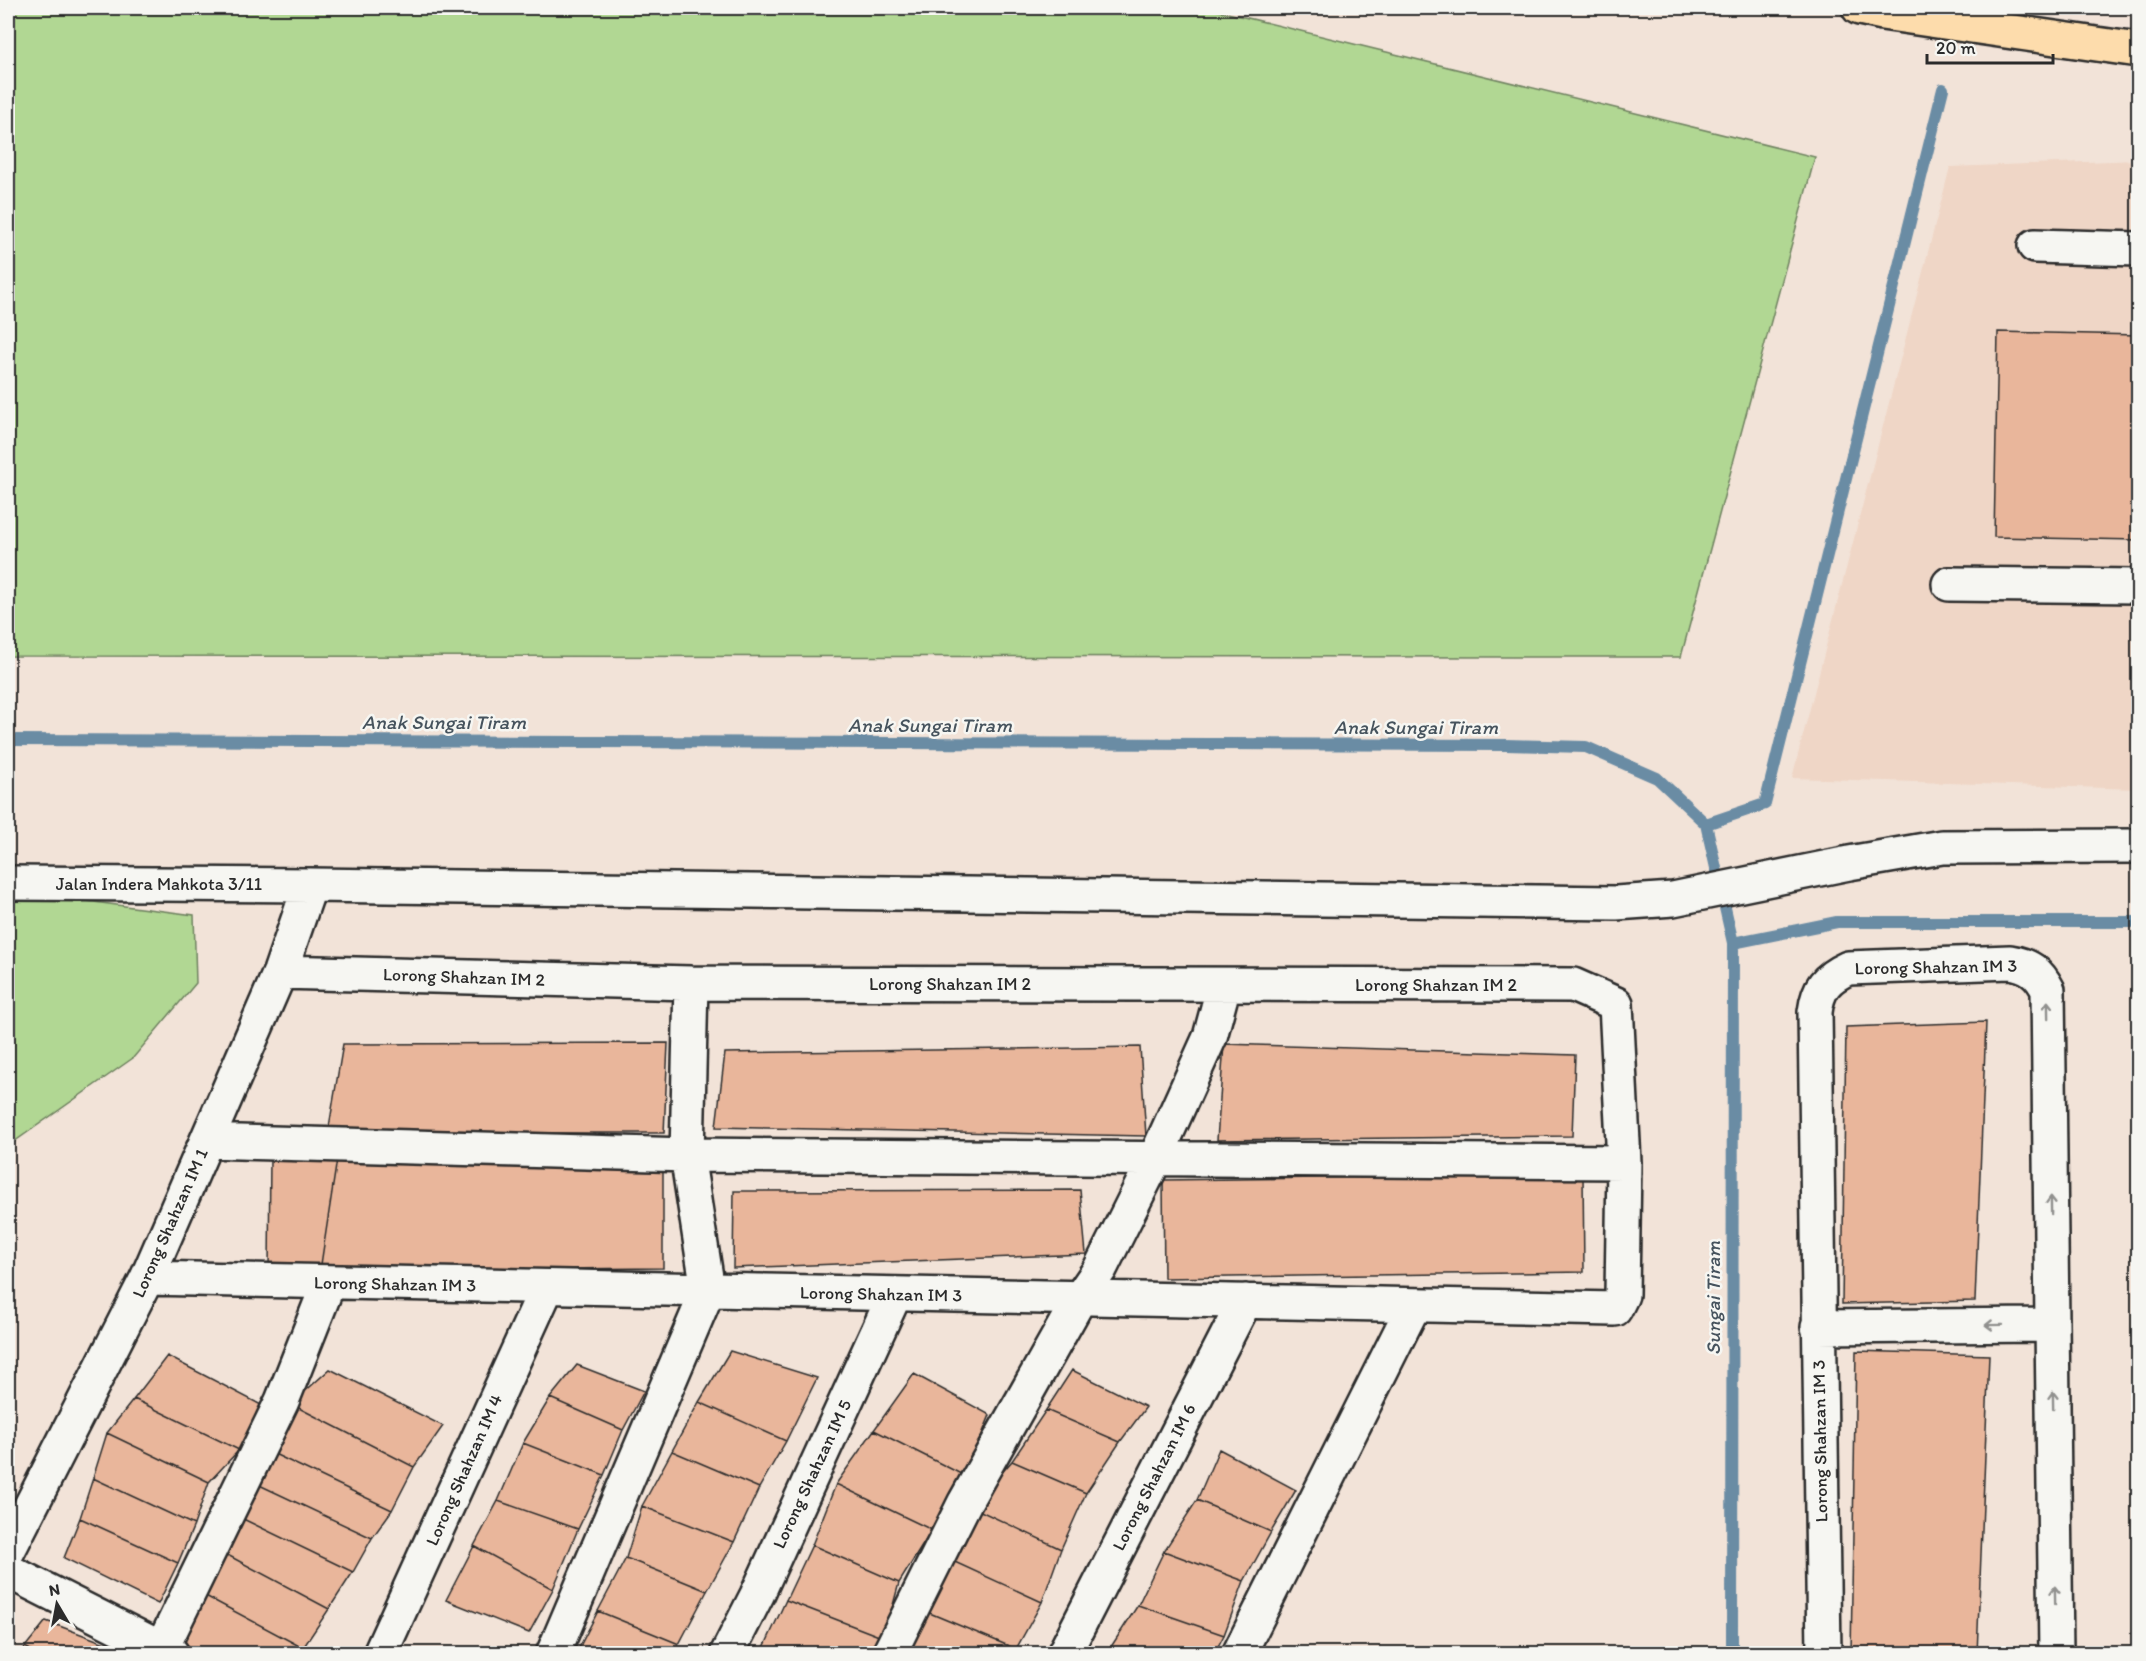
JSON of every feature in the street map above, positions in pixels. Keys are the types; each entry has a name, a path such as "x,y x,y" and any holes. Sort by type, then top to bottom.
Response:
{"main road":[{"path":"1859,8 2139,50"}],"street":[{"path":"2035,246 2139,249"},
{"path":"1949,584 2139,586"},
{"name":"Jalan Indera Mahkota 3/11","path":"8,883 1616,903 1673,899 1849,863 1942,847 2139,846"},
{"name":"Lorong Shahzan IM 1","path":"8,1551 147,1278 280,972 310,885"},
{"name":"Lorong Shahzan IM 3","path":"1824,1653 1818,1327 1815,1024 1817,997 1833,975 1848,968 2010,962 2024,964 2037,972 2048,990 2056,1653"},
{"name":"Lorong Shahzan IM 2","path":"280,972 691,984 1573,985 1616,1004 1624,1162"},
{"path":"553,1653 708,1290 687,1155 691,984"},
{"path":"889,1653 965,1502 1080,1298 1100,1269 1155,1159 1210,1037 1224,985"},
{"path":"207,1142 687,1155 1624,1162"},
{"name":"Lorong Shahzan IM 3","path":"147,1278 1616,1309 1622,1295 1624,1162"},
{"path":"8,1572 164,1652 282,1401 329,1282"},
{"name":"Lorong Shahzan IM 4","path":"390,1650 547,1287"},
{"name":"Lorong Shahzan IM 5","path":"727,1653 757,1594 895,1294"},
{"name":"Lorong Shahzan IM 6","path":"1064,1653 1245,1301"},
{"path":"1239,1653 1413,1305"},
{"path":"1818,1327 2052,1324"}],"shaded area":[{"path":"2138,160 2138,789 1792,778 1950,167"}],"green space":[{"path":"8,8 1207,8 1815,157 1681,657 8,656"},
{"path":"8,891 194,915 196,983 133,1058 8,1146"}],"building":[{"path":"1998,332 2138,335 2138,540 1994,537"},
{"path":"1986,1022 1975,1301 1842,1304 1846,1027"},
{"path":"668,1043 664,1133 328,1133 343,1044"},
{"path":"1224,1044 1575,1055 1572,1136 1217,1140"},
{"path":"1140,1047 1146,1136 716,1127 725,1053"},
{"path":"270,1157 337,1159 320,1271 269,1270"},
{"path":"337,1159 663,1168 663,1268 320,1271"},
{"path":"1583,1175 1584,1272 1164,1278 1163,1180"},
{"path":"1080,1190 1086,1254 733,1268 734,1191"},
{"path":"730,1351 817,1378 786,1441 699,1402"},
{"path":"1856,1351 1989,1355 1977,1654 1851,1654"},
{"path":"167,1356 267,1408 239,1450 134,1399"},
{"path":"577,1365 644,1391 623,1430 550,1398"},
{"path":"330,1369 443,1426 414,1467 291,1404"},
{"path":"1072,1370 1146,1407 1120,1442 1046,1410"},
{"path":"914,1374 990,1415 965,1476 874,1430"},
{"path":"550,1398 623,1430 604,1475 523,1443"},
{"path":"134,1399 239,1450 209,1482 107,1433"},
{"path":"699,1402 786,1441 759,1488 672,1451"},
{"path":"291,1404 414,1467 392,1510 268,1451"},
{"path":"1046,1410 1120,1442 1086,1493 1012,1461"},
{"path":"874,1430 965,1476 932,1530 836,1484"},
{"path":"107,1433 209,1482 194,1525 93,1478"},
{"path":"523,1443 604,1475 578,1529 498,1501"},
{"path":"1219,1449 1296,1490 1271,1532 1197,1500"},
{"path":"268,1451 392,1510 372,1538 253,1482"},
{"path":"672,1451 759,1488 734,1542 642,1506"},
{"path":"1012,1461 1086,1493 1061,1549 972,1507"},
{"path":"93,1478 194,1525 178,1563 80,1518"},
{"path":"253,1482 372,1538 353,1572 237,1516"},
{"path":"836,1484 932,1530 899,1583 812,1545"},
{"path":"1197,1500 1271,1532 1244,1581 1164,1551"},
{"path":"498,1501 578,1529 553,1589 474,1546"},
{"path":"642,1506 734,1542 707,1591 626,1558"},
{"path":"972,1507 1061,1549 1042,1602 946,1558"},
{"path":"237,1516 353,1572 329,1609 220,1551"},
{"path":"80,1518 178,1563 158,1604 64,1558"},
{"path":"812,1545 899,1583 884,1638 786,1600"},
{"path":"474,1546 553,1589 529,1633 446,1600"},
{"path":"220,1551 329,1609 303,1648 200,1593"},
{"path":"1164,1551 1244,1581 1224,1635 1138,1605"},
{"path":"626,1558 707,1591 679,1644 598,1611"},
{"path":"946,1558 1042,1602 1016,1649 920,1609"},
{"path":"200,1593 303,1648 299,1654 181,1654 173,1650"},
{"path":"786,1600 884,1638 875,1654 761,1654"},
{"path":"1138,1605 1224,1635 1214,1654 1107,1653"},
{"path":"920,1609 1016,1649 1014,1654 898,1654"},
{"path":"598,1611 679,1644 674,1654 581,1654 577,1652"},
{"path":"46,1621 134,1654 38,1654 25,1647"},
{"path":"25,1647 38,1654 21,1654"}],"waterway":[{"path":"1706,824 1765,804 1943,89"},
{"name":"Anak Sungai Tiram","path":"8,740 1506,745 1586,747 1657,778 1706,824 1733,943 1732,1654"},
{"path":"1733,943 1837,922 2138,922"}],"water label":[{"name":"Sungai Tiram","path":"1713,1298"}]}
